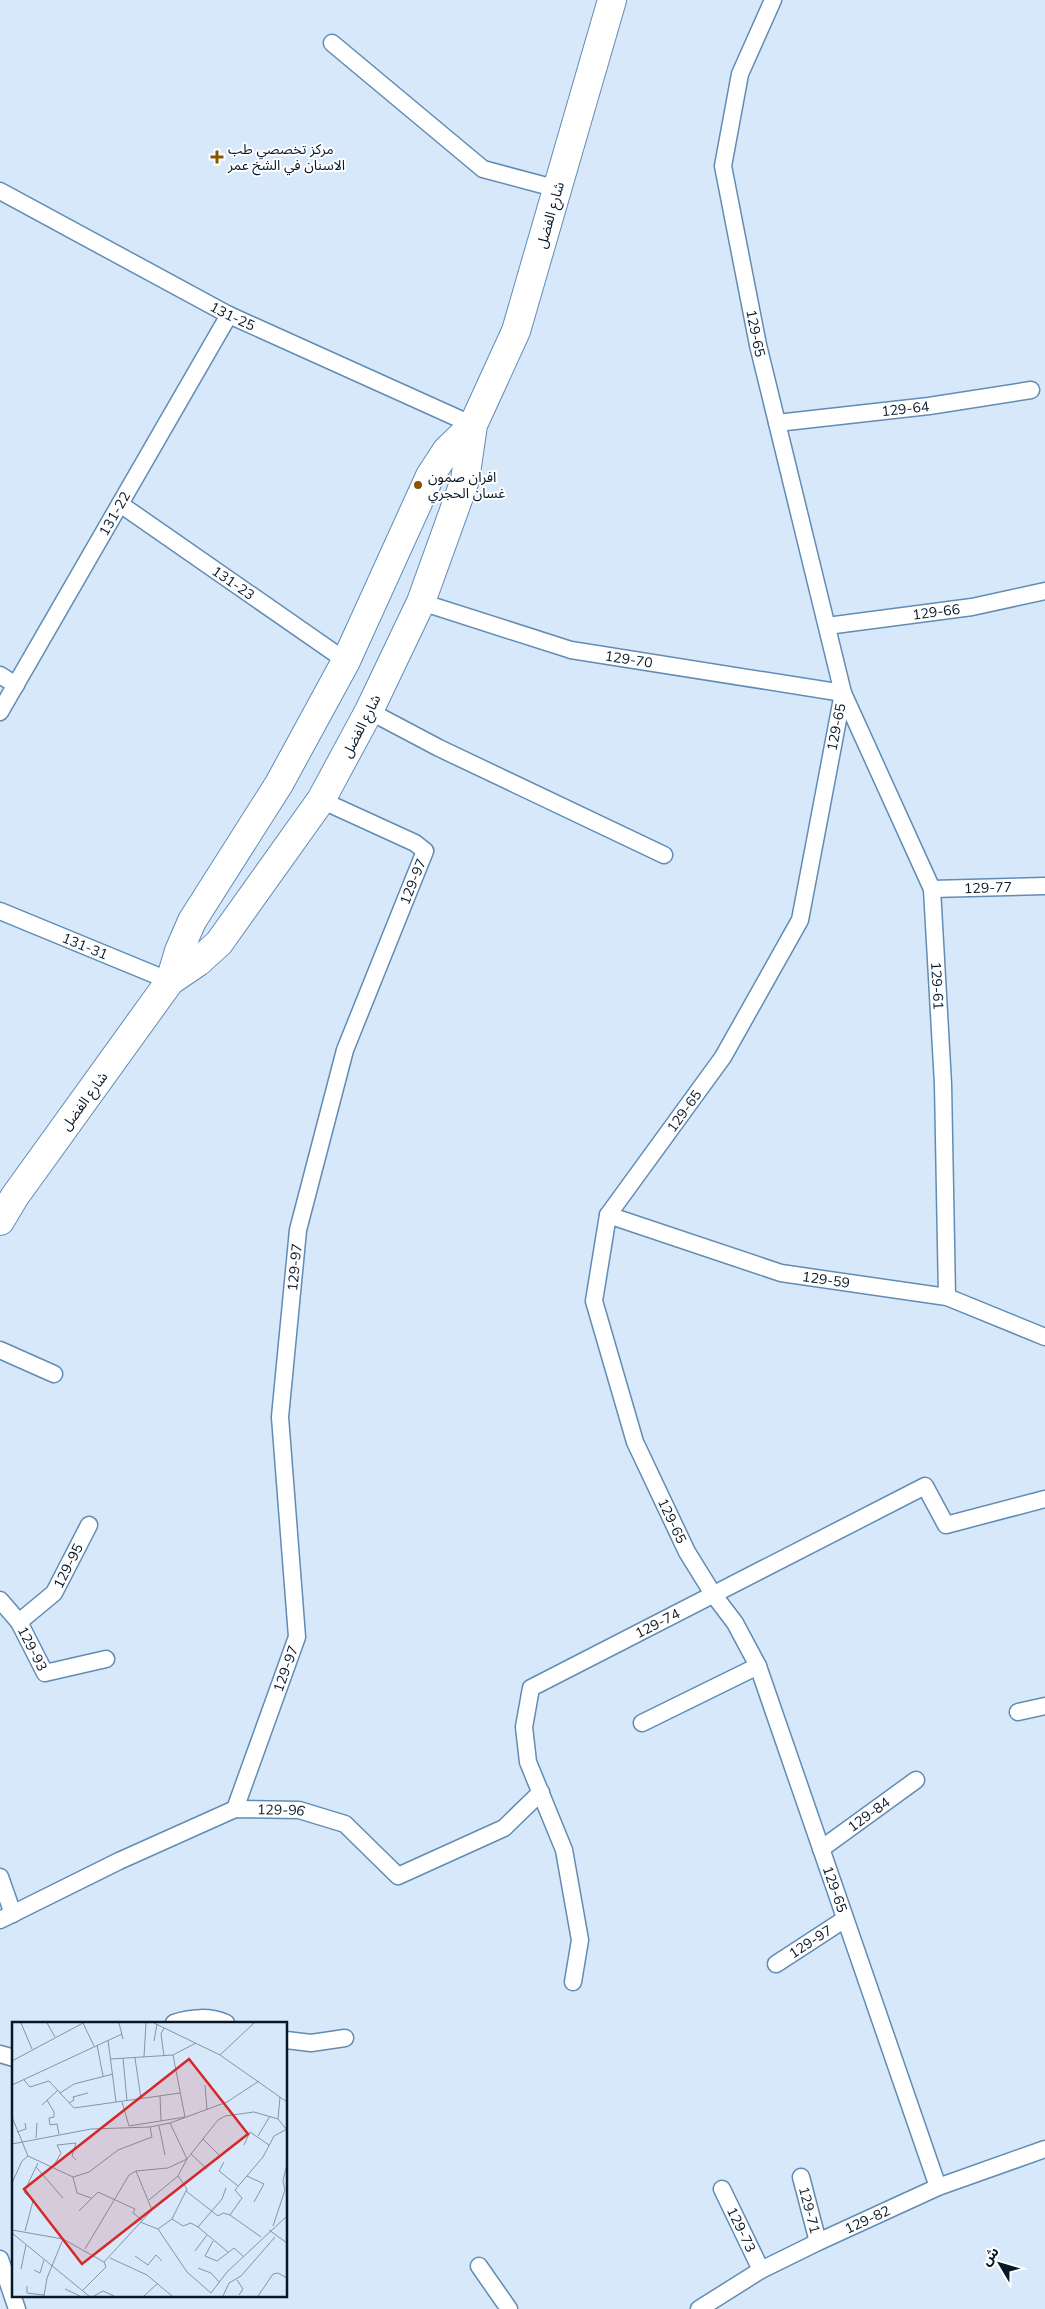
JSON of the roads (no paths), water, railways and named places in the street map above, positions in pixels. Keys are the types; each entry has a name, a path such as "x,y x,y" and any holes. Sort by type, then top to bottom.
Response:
{"street":[{"name":"شارع الفضل","path":"170,981 198,962 218,943 321,800 369,711 421,602 465,480 473,425 516,331 612,0"},
{"name":"شارع الفضل","path":"0,1221 15,1196 170,981 179,951 192,921 279,784 346,661 430,476 447,450 473,425"}],"lane":[{"name":"129-65","path":"773,0 740,74 723,166 758,346 843,693 800,920 723,1057 608,1215 594,1301 635,1442 687,1552 713,1594 736,1624 758,1666 938,2187"},
{"path":"332,43 483,169 558,189"},
{"name":"131-25","path":"0,191 229,315 473,425"},
{"name":"131-22","path":"0,712 229,315"},
{"name":"129-64","path":"777,423 929,406 1031,390"},
{"name":"131-23","path":"120,504 346,661"},
{"name":"129-66","path":"827,626 972,607 1045,591"},
{"name":"129-70","path":"421,602 571,650 843,693"},
{"path":"0,675 16,684"},
{"name":"129-61","path":"843,693 932,889 943,1084 947,1297"},
{"path":"369,711 439,748 664,855"},
{"name":"129-97","path":"235,1809 297,1637 280,1416 298,1230 345,1050 425,851 415,844 321,800"},
{"name":"129-77","path":"932,889 1045,886"},
{"name":"131-31","path":"0,911 170,981"},
{"name":"129-59","path":"608,1215 781,1273 947,1297 1045,1336"},
{"path":"0,1350 54,1374"},
{"name":"129-74","path":"573,1982 580,1940 564,1850 528,1762 524,1727 531,1688 925,1486 946,1525 1045,1499"},
{"name":"129-95","path":"19,1622 54,1594 88,1525"},
{"name":"129-93","path":"0,1600 19,1622 45,1673 106,1659"},
{"path":"642,1723 758,1666"},
{"path":"1018,1712 1045,1706"},
{"name":"129-84","path":"821,1849 916,1780"},
{"name":"129-96","path":"6,1917 119,1861 235,1809 299,1810 345,1824 398,1876 504,1828 540,1792"},
{"path":"0,1877 6,1917"},
{"name":"129-97","path":"776,1964 846,1919"},
{"path":"177,2022 216,2018 224,2022"},
{"path":"288,2040 310,2043 346,2038"},
{"name":"129-82","path":"699,2309 761,2270 818,2242 938,2187 1045,2149"},
{"name":"129-71","path":"802,2177 818,2242"},
{"name":"129-73","path":"722,2189 761,2270"},
{"path":"0,2259 12,2294"},
{"path":"478,2266 509,2309"},
{"path":"13,2296 17,2309"}],"place":[{"name":"مركز تخصصي طب الاسنان في الشخ عمر","path":"217,157"},
{"name":"افران صمون غسان الحجري","path":"418,485"}]}
